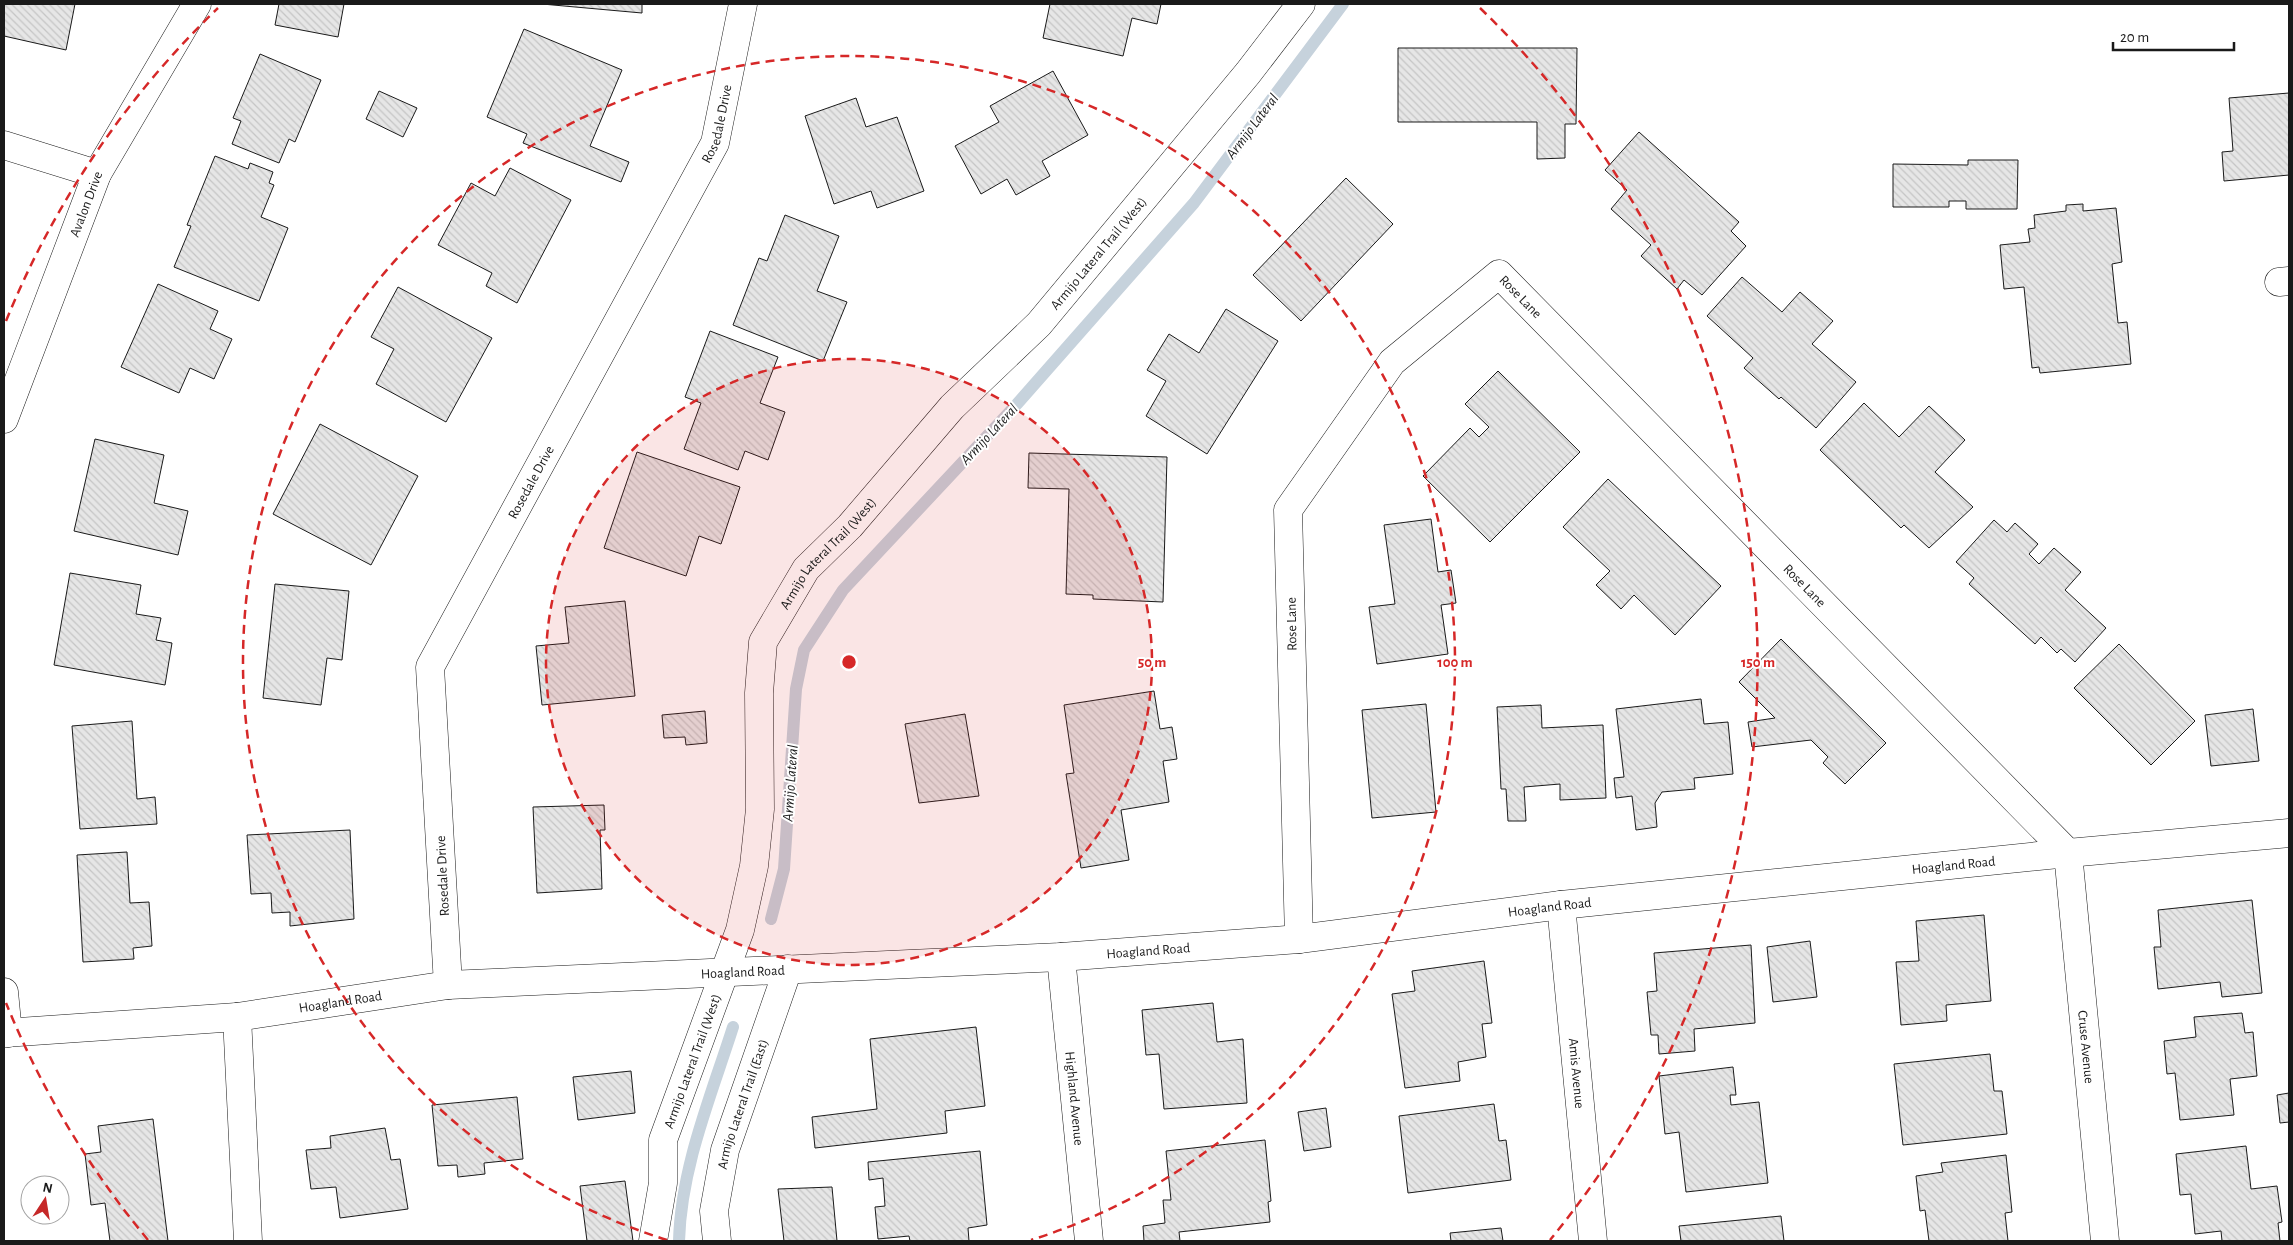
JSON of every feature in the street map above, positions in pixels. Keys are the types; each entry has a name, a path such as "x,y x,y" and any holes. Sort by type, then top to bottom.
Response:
{"street":[{"name":"Avalon Drive","path":"4,419 98,174 197,4"},
{"name":"Rosedale Drive","path":"448,984 430,667 715,143 743,4"},
{"name":"Armijo Lateral Trail (West)","path":"653,1241 663,1183 663,1140 740,930 754,866 760,809 759,693 763,642 806,569 850,526 952,406 1039,324 1248,73 1301,4"},
{"path":"4,145 98,174"},
{"name":"Rose Lane","path":"1298,939 1288,510 1392,362 1499,274 2068,853"},
{"name":"Hoagland Road","path":"6,1033 237,1017 448,984 1061,958 1298,939 1561,905 2289,832"},
{"name":"Cruse Avenue","path":"2068,853 2105,1241"},
{"name":"Amis Avenue","path":"1561,905 1593,1241"},
{"name":"Highland Avenue","path":"1061,958 1089,1241"},
{"name":"Armijo Lateral Trail (East)","path":"717,1241 714,1211 725,1150 788,970"},
{"path":"4,992 6,1033"},
{"path":"237,1017 248,1241"}],"building":[{"path":"4,4 75,4 66,50 4,36"},
{"path":"279,4 344,4 338,37 275,25"},
{"path":"542,4 642,4 642,13"},
{"path":"1050,4 1161,4 1157,24 1132,18 1123,56 1043,38"},
{"path":"524,29 622,70 590,146 629,162 621,182 523,143 527,134 487,117"},
{"path":"1398,48 1577,48 1576,124 1565,124 1565,158 1537,159 1537,122 1398,122"},
{"path":"260,54 321,80 295,142 289,139 279,163 232,144 241,121 233,118"},
{"path":"1053,71 1088,135 1042,161 1050,176 1016,195 1007,179 981,194 955,146 999,122 990,106"},
{"path":"379,91 417,108 403,137 366,119"},
{"path":"2289,93 2289,175 2224,181 2222,152 2233,151 2229,98"},
{"path":"856,98 866,127 897,117 924,191 877,208 871,191 834,204 805,116"},
{"path":"1639,132 1739,222 1731,231 1746,246 1702,295 1684,280 1677,289 1641,256 1651,245 1611,209 1627,190 1605,170"},
{"path":"215,156 248,169 250,163 273,172 269,183 274,185 261,217 288,228 259,301 174,267 191,226 187,225"},
{"path":"1968,160 2018,160 2017,209 1966,209 1966,201 1949,201 1949,207 1893,207 1893,164 1968,165"},
{"path":"510,168 571,200 517,303 486,286 492,273 438,245 471,183 495,196"},
{"path":"1346,178 1393,224 1301,321 1253,275"},
{"path":"2083,204 2083,211 2116,208 2122,262 2112,264 2118,323 2127,322 2131,364 2040,373 2039,367 2032,368 2024,287 2004,289 2000,245 2030,242 2028,229 2035,228 2034,215 2066,211 2066,205"},
{"path":"785,215 839,236 817,291 847,302 823,361 733,325 759,258 767,261"},
{"path":"1742,277 1782,312 1800,292 1833,321 1812,344 1856,382 1816,428 1744,368 1753,358 1707,316"},
{"path":"158,284 218,311 210,329 232,339 214,379 190,368 179,393 121,367"},
{"path":"398,287 492,338 446,422 376,384 394,349 371,337"},
{"path":"1226,309 1278,341 1207,454 1146,416 1166,381 1147,370 1169,334 1199,353"},
{"path":"710,331 778,357 760,403 785,412 768,460 745,451 738,470 684,449 701,403 685,397"},
{"path":"1498,371 1580,452 1490,542 1423,476 1470,428 1479,437 1489,427 1465,404"},
{"path":"1864,403 1899,437 1929,406 1965,440 1935,472 1973,507 1929,548 1904,525 1901,528 1820,450"},
{"path":"320,424 418,476 371,565 273,514"},
{"path":"95,439 164,455 154,503 188,511 178,555 74,531"},
{"path":"637,452 740,487 721,544 699,536 686,576 604,548"},
{"path":"1029,453 1167,457 1163,602 1093,599 1093,595 1066,594 1069,489 1028,488"},
{"path":"1608,479 1721,586 1675,635 1634,595 1621,609 1596,585 1610,571 1563,527"},
{"path":"1431,519 1438,572 1451,570 1456,603 1441,605 1448,654 1377,664 1369,607 1395,604 1384,525"},
{"path":"1994,520 2007,532 2015,523 2038,544 2029,554 2039,564 2054,548 2081,572 2065,590 2106,628 2075,662 2061,649 2057,653 2041,637 2035,644 1969,584 1974,578 1956,562"},
{"path":"70,573 141,585 136,614 161,618 156,640 172,643 165,685 54,665"},
{"path":"275,584 349,591 342,660 327,658 321,705 263,698"},
{"path":"625,601 635,696 542,705 536,646 569,643 565,607"},
{"path":"1781,639 1886,743 1845,784 1823,763 1828,757 1811,740 1752,747 1748,722 1775,718 1739,682"},
{"path":"2119,644 2195,721 2151,765 2074,688"},
{"path":"1154,691 1160,729 1172,727 1177,759 1163,761 1169,802 1121,810 1129,860 1081,868 1066,774 1074,773 1064,705"},
{"path":"1701,699 1704,724 1728,722 1733,774 1694,778 1695,789 1662,792 1655,803 1657,827 1636,830 1632,796 1616,798 1614,778 1624,777 1616,709"},
{"path":"1426,704 1436,812 1372,818 1362,710"},
{"path":"1541,705 1542,728 1603,725 1606,798 1560,800 1560,784 1524,787 1526,821 1508,821 1506,789 1501,789 1497,707"},
{"path":"2253,709 2259,761 2211,766 2205,715"},
{"path":"705,711 707,743 686,745 685,737 664,738 662,715"},
{"path":"965,714 979,796 919,803 905,724"},
{"path":"132,721 137,799 155,797 157,824 80,829 72,726"},
{"path":"604,805 605,830 600,830 602,889 537,893 533,807"},
{"path":"350,830 354,919 290,926 290,912 272,913 271,893 251,894 247,835"},
{"path":"127,852 130,903 149,902 152,946 133,948 134,959 83,962 77,855"},
{"path":"2252,900 2262,993 2222,997 2220,982 2158,989 2154,947 2161,947 2158,910"},
{"path":"1984,915 1991,1001 1946,1005 1947,1021 1901,1025 1896,962 1919,961 1916,921"},
{"path":"1810,941 1817,997 1773,1002 1767,947"},
{"path":"1751,945 1755,1023 1694,1029 1695,1051 1659,1054 1658,1035 1651,1035 1647,992 1657,991 1654,953"},
{"path":"1484,961 1492,1023 1482,1024 1486,1057 1458,1062 1460,1081 1405,1088 1392,994 1415,991 1412,971"},
{"path":"1213,1003 1217,1042 1243,1039 1247,1103 1164,1109 1159,1054 1146,1055 1142,1010"},
{"path":"2242,1013 2245,1033 2253,1032 2257,1076 2230,1079 2234,1115 2180,1120 2175,1073 2167,1074 2164,1041 2196,1037 2194,1017"},
{"path":"976,1027 985,1106 945,1111 947,1133 815,1148 812,1117 877,1109 870,1039"},
{"path":"1990,1054 1994,1091 2002,1091 2007,1134 1903,1145 1894,1064"},
{"path":"1733,1067 1736,1095 1730,1095 1731,1105 1759,1102 1768,1183 1686,1192 1679,1132 1665,1134 1659,1076"},
{"path":"631,1071 635,1113 578,1120 573,1077"},
{"path":"2289,1093 2289,1122 2280,1123 2277,1095"},
{"path":"517,1097 523,1159 484,1163 485,1174 458,1177 457,1165 438,1166 432,1105"},
{"path":"1494,1104 1499,1141 1506,1140 1511,1180 1408,1193 1399,1116"},
{"path":"1326,1108 1331,1147 1304,1151 1298,1112"},
{"path":"153,1119 168,1241 110,1241 105,1203 91,1205 85,1154 101,1152 98,1126"},
{"path":"385,1128 391,1160 400,1159 408,1209 340,1218 336,1187 311,1189 306,1150 331,1148 330,1136"},
{"path":"1265,1140 1271,1201 1268,1202 1270,1222 1179,1232 1180,1241 1144,1241 1143,1226 1165,1223 1163,1200 1171,1200 1166,1151"},
{"path":"2246,1146 2251,1189 2277,1186 2282,1222 2278,1223 2280,1241 2222,1241 2221,1231 2195,1234 2191,1194 2180,1195 2176,1154"},
{"path":"980,1151 987,1225 968,1228 969,1241 910,1241 909,1236 878,1239 875,1207 885,1206 883,1178 869,1180 868,1162"},
{"path":"2006,1155 2012,1212 2005,1213 2008,1241 1929,1241 1925,1210 1920,1211 1916,1176 1943,1172 1941,1163"},
{"path":"625,1181 633,1241 587,1241 580,1186"},
{"path":"832,1187 837,1241 784,1241 778,1189"},
{"path":"1781,1216 1784,1241 1681,1241 1679,1226"},
{"path":"1501,1228 1503,1241 1451,1241 1450,1233"}],"waterway":[{"name":"Armijo Lateral","path":"771,919 784,869 796,689 804,650 843,590 1017,404 1194,203 1343,4"},
{"name":"Armijo Lateral","path":"679,1241 681,1213 691,1159 698,1132 733,1027"}]}
